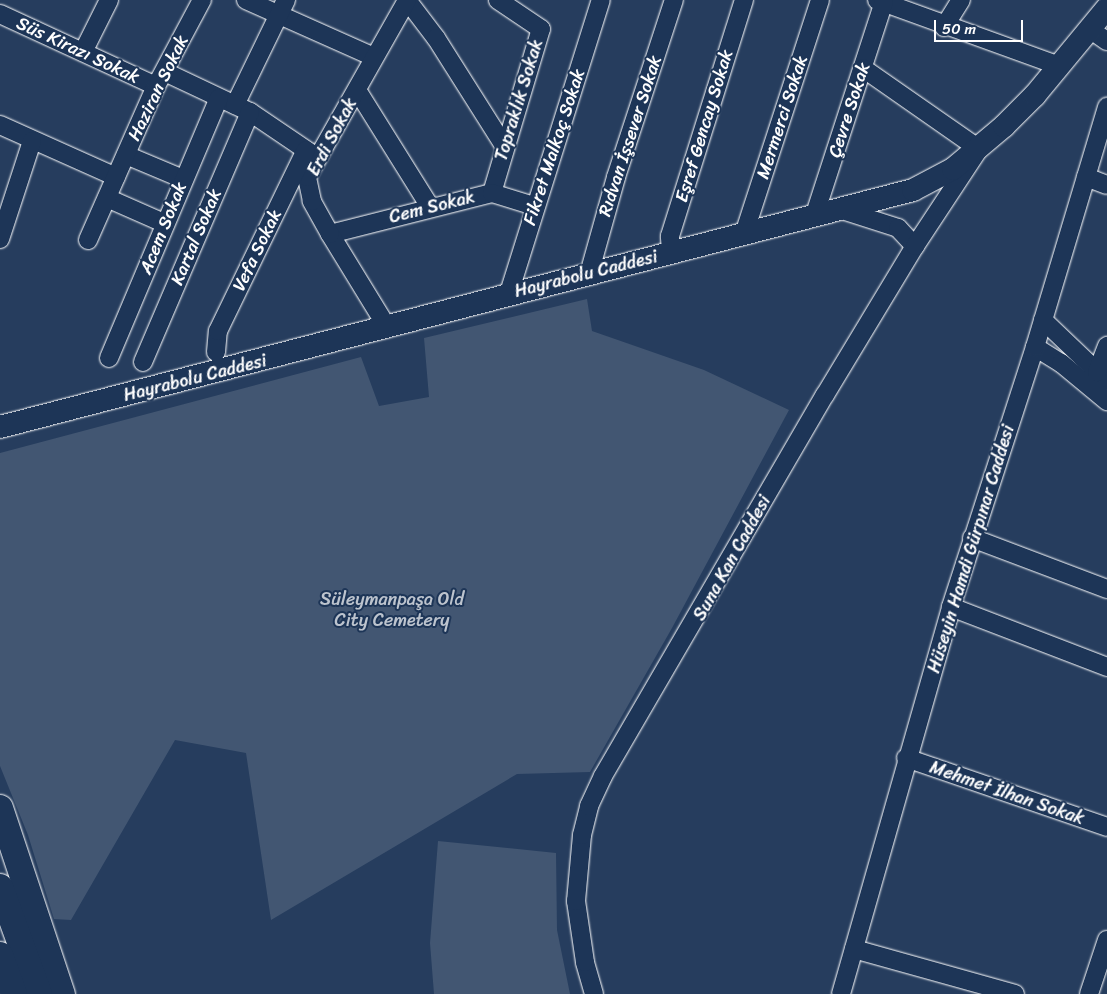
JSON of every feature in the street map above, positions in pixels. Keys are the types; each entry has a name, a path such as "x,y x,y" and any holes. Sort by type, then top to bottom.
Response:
{"highway":[{"path":"0,808 62,994"},
{"path":"0,886 39,994"},
{"path":"0,955 14,994"}],"main road":[{"name":"Hayrabolu Caddesi","path":"0,427 508,294 842,210 913,190 953,169 979,149 1035,94 1059,66 1099,35 1107,8"}],"street":[{"path":"0,10 7,0"},
{"path":"83,52 109,0"},
{"name":"Haziran Sokak","path":"88,240 161,79 202,0"},
{"path":"246,0 278,17 374,57"},
{"path":"235,105 286,0"},
{"path":"407,0 436,38 505,148"},
{"name":"Erdi Sokak","path":"386,327 312,201 307,177 312,154 357,90 407,0"},
{"name":"Fikret Malkoç Sokak","path":"508,294 534,206 602,0"},
{"name":"Rıdvan İşsever Sokak","path":"589,274 616,178 674,0"},
{"name":"Eşref Gencay Sokak","path":"671,252 670,236 744,0"},
{"name":"Mermerci Sokak","path":"744,234 820,0"},
{"path":"944,27 960,0"},
{"path":"880,1 944,27 1059,66"},
{"name":"Çevre Sokak","path":"814,217 863,68 880,1"},
{"name":"Topraklık Sokak","path":"492,192 541,29 506,2"},
{"name":"Süs Kirazı Sokak","path":"0,14 83,52 235,105 312,154"},
{"path":"863,68 979,149"},
{"path":"357,90 430,207"},
{"name":"Acem Sokak","path":"109,358 182,179 235,105"},
{"name":"Kartal Sokak","path":"143,362 235,105"},
{"name":"Hüseyin Hamdi Gürpınar Caddesi","path":"841,994 906,758 951,607 1035,347 1107,107"},
{"path":"0,125 32,141 116,177"},
{"path":"0,239 32,141"},
{"name":"Suna Kan Caddesi","path":"594,994 584,962 576,901 582,835 589,806 612,760 915,246 979,149"},
{"name":"Vefa Sokak","path":"216,352 218,331 312,154"},
{"path":"126,155 182,179"},
{"path":"1086,177 1107,185"},
{"name":"Cem Sokak","path":"330,234 492,192 534,206"},
{"path":"107,198 164,223"},
{"path":"842,210 898,228 915,246"},
{"path":"1043,320 1102,376"},
{"path":"1102,376 1107,346"},
{"path":"1035,347 1061,363 1107,401"},
{"path":"972,538 1107,589"},
{"path":"951,607 1107,668"},
{"name":"Mehmet İlhan Sokak","path":"906,758 1107,827"},
{"path":"1089,994 1107,940"},
{"path":"854,949 1015,994"}],"green space":[{"name":"Süleymanpaşa Old City Cemetery","path":"587,299 592,331 704,370 789,410 672,628 590,772 517,774 271,920 246,753 175,740 71,920 54,919 28,835 0,766 0,453 361,357 379,406 429,397 424,338"},
{"path":"438,841 556,853 557,930 570,994 434,994 430,943"}]}
